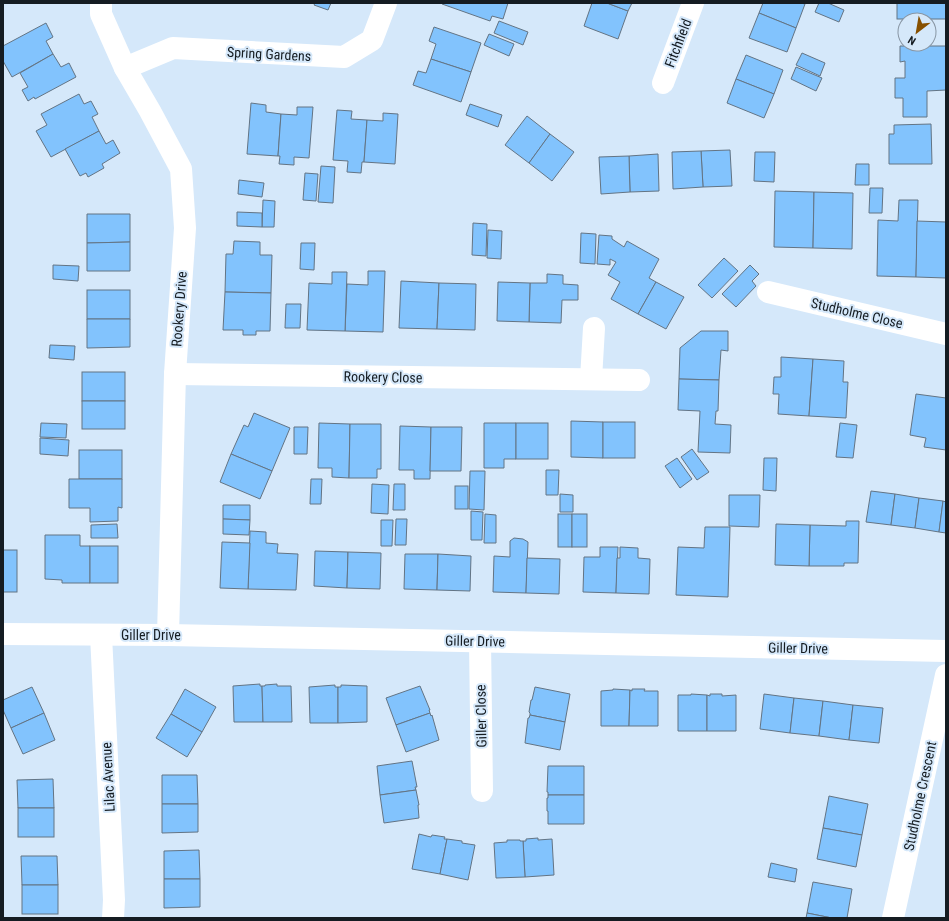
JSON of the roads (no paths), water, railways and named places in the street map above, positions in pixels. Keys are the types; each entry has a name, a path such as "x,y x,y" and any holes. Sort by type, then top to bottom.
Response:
{"street":[{"name":"Rookery Drive","path":"101,3 101,14 126,68 181,170 185,228 175,374 168,635"},
{"name":"Spring Gardens","path":"126,68 174,48 344,57 372,40 386,3"},
{"name":"Fitchfield","path":"663,83 694,3"},
{"name":"Studholme Close","path":"768,292 946,334"},
{"path":"591,379 594,328"},
{"name":"Rookery Close","path":"175,374 639,380"},
{"name":"Giller Drive","path":"3,634 168,635 946,651"},
{"name":"Lilac Avenue","path":"101,635 114,900 113,918"},
{"name":"Giller Close","path":"480,641 482,791"},
{"name":"Studholme Crescent","path":"893,918 946,675"}]}
